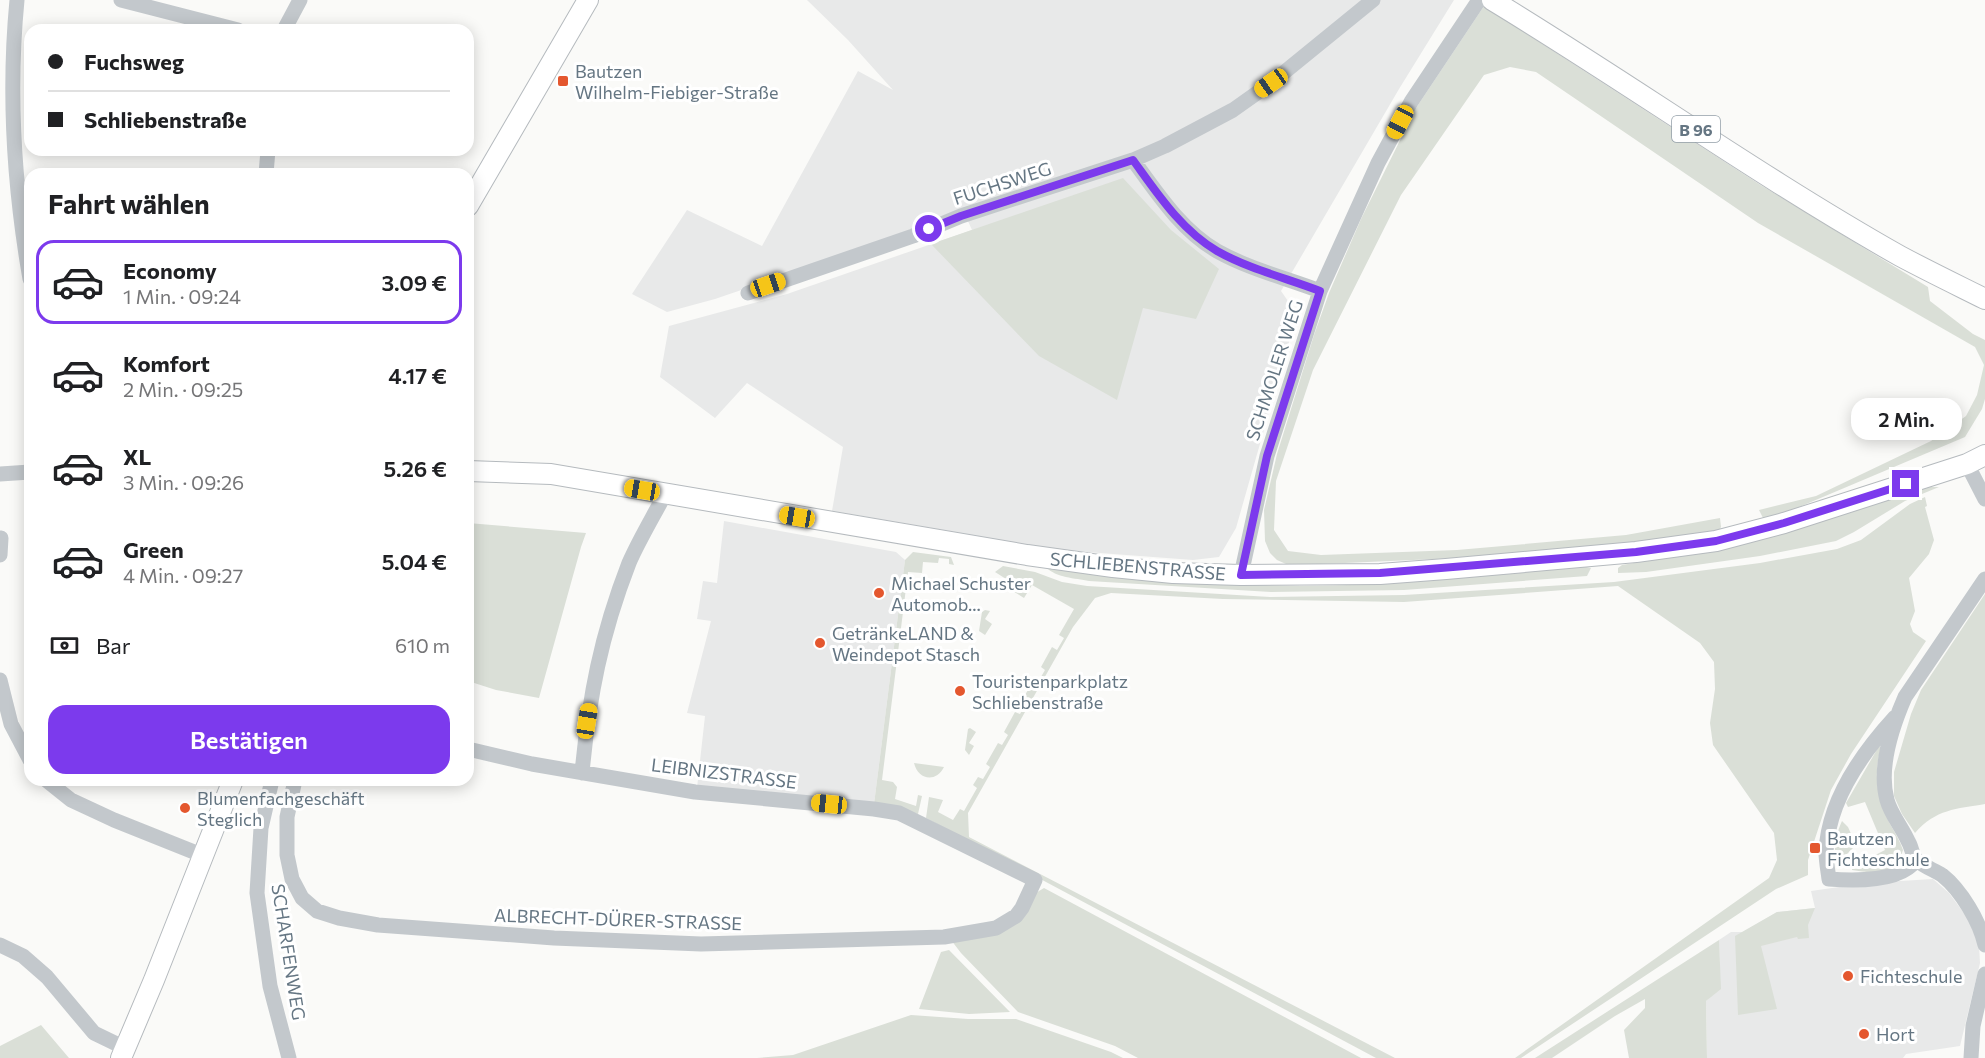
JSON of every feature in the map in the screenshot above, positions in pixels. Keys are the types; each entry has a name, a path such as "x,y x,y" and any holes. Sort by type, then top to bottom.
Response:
{"main road":[{"path":"474,196 588,0"},
{"name":"B 96","path":"1492,0 1776,181 1900,256 1985,299"},
{"name":"SCHLIEBENSTRASSE","path":"474,471 551,474 1027,555 1153,571 1241,575 1413,571 1636,552 1716,541 1784,523 1979,457"},
{"path":"123,1053 204,856 230,786"}],"street":[{"path":"17,0 13,40 16,178 24,246"},
{"path":"121,0 215,24"},
{"path":"287,24 300,0"},
{"name":"FUCHSWEG","path":"748,292 913,236 961,216 1133,160 1174,141 1233,110 1271,83 1373,0"},
{"name":"SCHMOLER WEG","path":"1241,575 1267,456 1320,291 1373,174 1400,122 1479,0"},
{"path":"1133,160 1166,206 1215,250 1320,291"},
{"path":"1979,457 1985,499"},
{"path":"0,474 24,472"},
{"path":"582,773 587,721 596,669 613,608 630,561 664,494"},
{"path":"0,555 1,537"},
{"path":"1985,579 1905,697 1884,772 1887,800 1916,860 1941,875 1954,887 1982,930 1985,945"},
{"path":"0,680 11,724 24,749"},
{"path":"1899,712 1870,744 1842,792 1833,814 1826,852 1829,879 1880,878 1904,872 1916,860"},
{"name":"LEIBNIZSTRASSE","path":"474,750 532,764 695,792 899,813 1035,880"},
{"path":"54,786 71,800 114,820 204,856"},
{"name":"SCHARFENWEG","path":"271,786 261,828 257,893 270,986 289,1058"},
{"name":"ALBRECHT-DÜRER-STRASSE","path":"294,786 287,817 287,855 292,879 302,898 317,910 339,918 378,926 555,938 701,944 944,937 996,928 1016,916 1035,880"},
{"path":"0,945 22,956 46,977 94,1033 123,1053"},
{"path":"1971,1058 1973,1026 1985,974"}],"shaded area":[{"path":"807,0 1454,0 1281,291 1297,314 1236,528 1219,557 1193,560 1033,548 984,537 832,511 843,447 747,383 715,418 660,377 669,326 787,294 972,230 962,208 878,243 715,299 667,312 632,294 687,210 762,246 858,71 893,90 848,40"},
{"path":"1484,6 1759,184 1928,287 1930,301 1973,334 1985,340 1985,399 1982,409 1965,437 1785,513 1763,518 1759,510 1816,496 1931,441 1966,416 1977,395 1984,365 1975,347 1758,223 1536,72 1510,67 1484,75 1401,195 1313,370 1276,481 1274,530 1288,551 1321,555 1457,550 1626,535 1720,518 1721,527 1719,531 1675,539 1459,558 1322,564 1286,564 1277,560 1270,553 1265,541 1264,510 1277,454 1329,293 1361,219 1416,108"},
{"path":"1123,178 1171,230 1219,269 1196,319 1143,308 1117,400 1039,356 931,244"},
{"path":"1930,487 1939,487 1905,501 1836,541 1760,556 1646,572 1618,573 1618,568 1622,565 1717,549 1787,531"},
{"path":"1925,497 1927,506 1925,507 1934,540 1929,554 1909,578 1915,611 1910,624 1913,632 1926,641 1851,754 1831,790 1808,860 1808,875 1776,889 1521,1058 1515,1058 1769,878 1777,860 1774,833 1713,745 1710,723 1715,689 1714,662 1700,643 1618,586 1404,602 1223,599 1111,593 1095,598 1073,627 968,813 969,837 1395,1058 1376,1058 926,818 929,797 943,800 938,812 953,820 960,809 964,811 977,788 973,785 978,777 983,779 990,767 986,764 998,743 1002,745 1008,735 1004,732 1015,712 1020,714 1026,703 1022,700 1034,680 1038,682 1045,670 1041,667 1052,647 1057,650 1064,638 1059,635 1074,609 1032,585 1024,598 1011,590 1014,584 995,572 1003,566 1035,572 1062,582 1087,586 1270,597 1404,595 1614,582 1760,563 1837,549 1861,540 1910,504"},
{"path":"724,521 896,552 905,560 874,804 697,788 705,716 687,713 711,621 697,619 703,581 717,583"},
{"path":"474,524 586,533 539,698 496,690 474,683"},
{"path":"913,552 951,557 954,565 949,564 949,559 939,558 938,563 923,562 922,573 908,572 882,780 893,782 897,787 895,799 916,806 918,795 922,796 918,814 874,804 905,560"},
{"path":"1582,566 1591,568 1587,576 1404,590 1271,592 1089,581 1060,575 1046,567 1212,583 1323,586 1409,582"},
{"path":"1985,594 1985,804 1947,811 1931,819 1915,833 1902,814 1894,796 1894,772 1911,714 1921,690"},
{"path":"990,611 985,619 992,624 985,635 979,631 982,612"},
{"path":"970,728 976,732 969,743 974,746 969,755 965,750"},
{"path":"1879,746 1881,747 1877,777 1879,795 1903,850 1895,864 1883,871 1852,870 1852,867 1885,850 1865,802 1848,807 1846,803"},
{"path":"914,763 944,767 936,776 928,777 919,773"},
{"path":"1842,821 1848,827 1856,845 1838,863 1835,842"},
{"name":"Fichteschule","path":"1933,879 1949,893 1969,920 1979,946 1980,963 1960,1046 1906,1054 1903,1058 1707,1058 1706,1001 1720,988 1719,940 1731,932 1743,932 1777,912 1815,908 1811,891 1867,883"},
{"path":"1044,888 1361,1058 1138,1058 1115,1046 1018,1012 951,940 998,932 1034,894"},
{"path":"1815,908 1808,925 1809,938 1798,939 1797,937 1761,946 1777,1009 1738,1015 1735,936 1777,912"},
{"path":"1719,940 1721,989 1706,1001 1707,1058 1629,1058 1624,1030 1645,1008 1645,999 1552,1058 1535,1058"},
{"path":"949,950 1010,1012 969,1014 919,1009 941,952"},
{"path":"911,1015 968,1019 1016,1019 1123,1058 757,1058 793,1055"},
{"path":"41,1025 69,1058 0,1058 0,1046"}],"place":[{"name":"Bautzen Wilhelm-Fiebiger-Straße","path":"563,81"},
{"name":"Michael Schuster Automob...","path":"879,593"},
{"name":"GetränkeLAND & Weindepot Stasch","path":"820,643"},
{"name":"Touristenparkplatz Schliebenstraße","path":"960,691"},
{"name":"Blumenfachgeschäft Steglich","path":"185,808"},
{"name":"Bautzen Fichteschule","path":"1815,848"},
{"name":"Fichteschule","path":"1848,976"},
{"name":"Hort","path":"1864,1034"}],"route":[{"path":"929,229 961,216 1133,160 1166,206 1215,250 1320,291 1267,456 1241,575 1380,573 1636,552 1716,541 1784,523 1906,484"}]}
